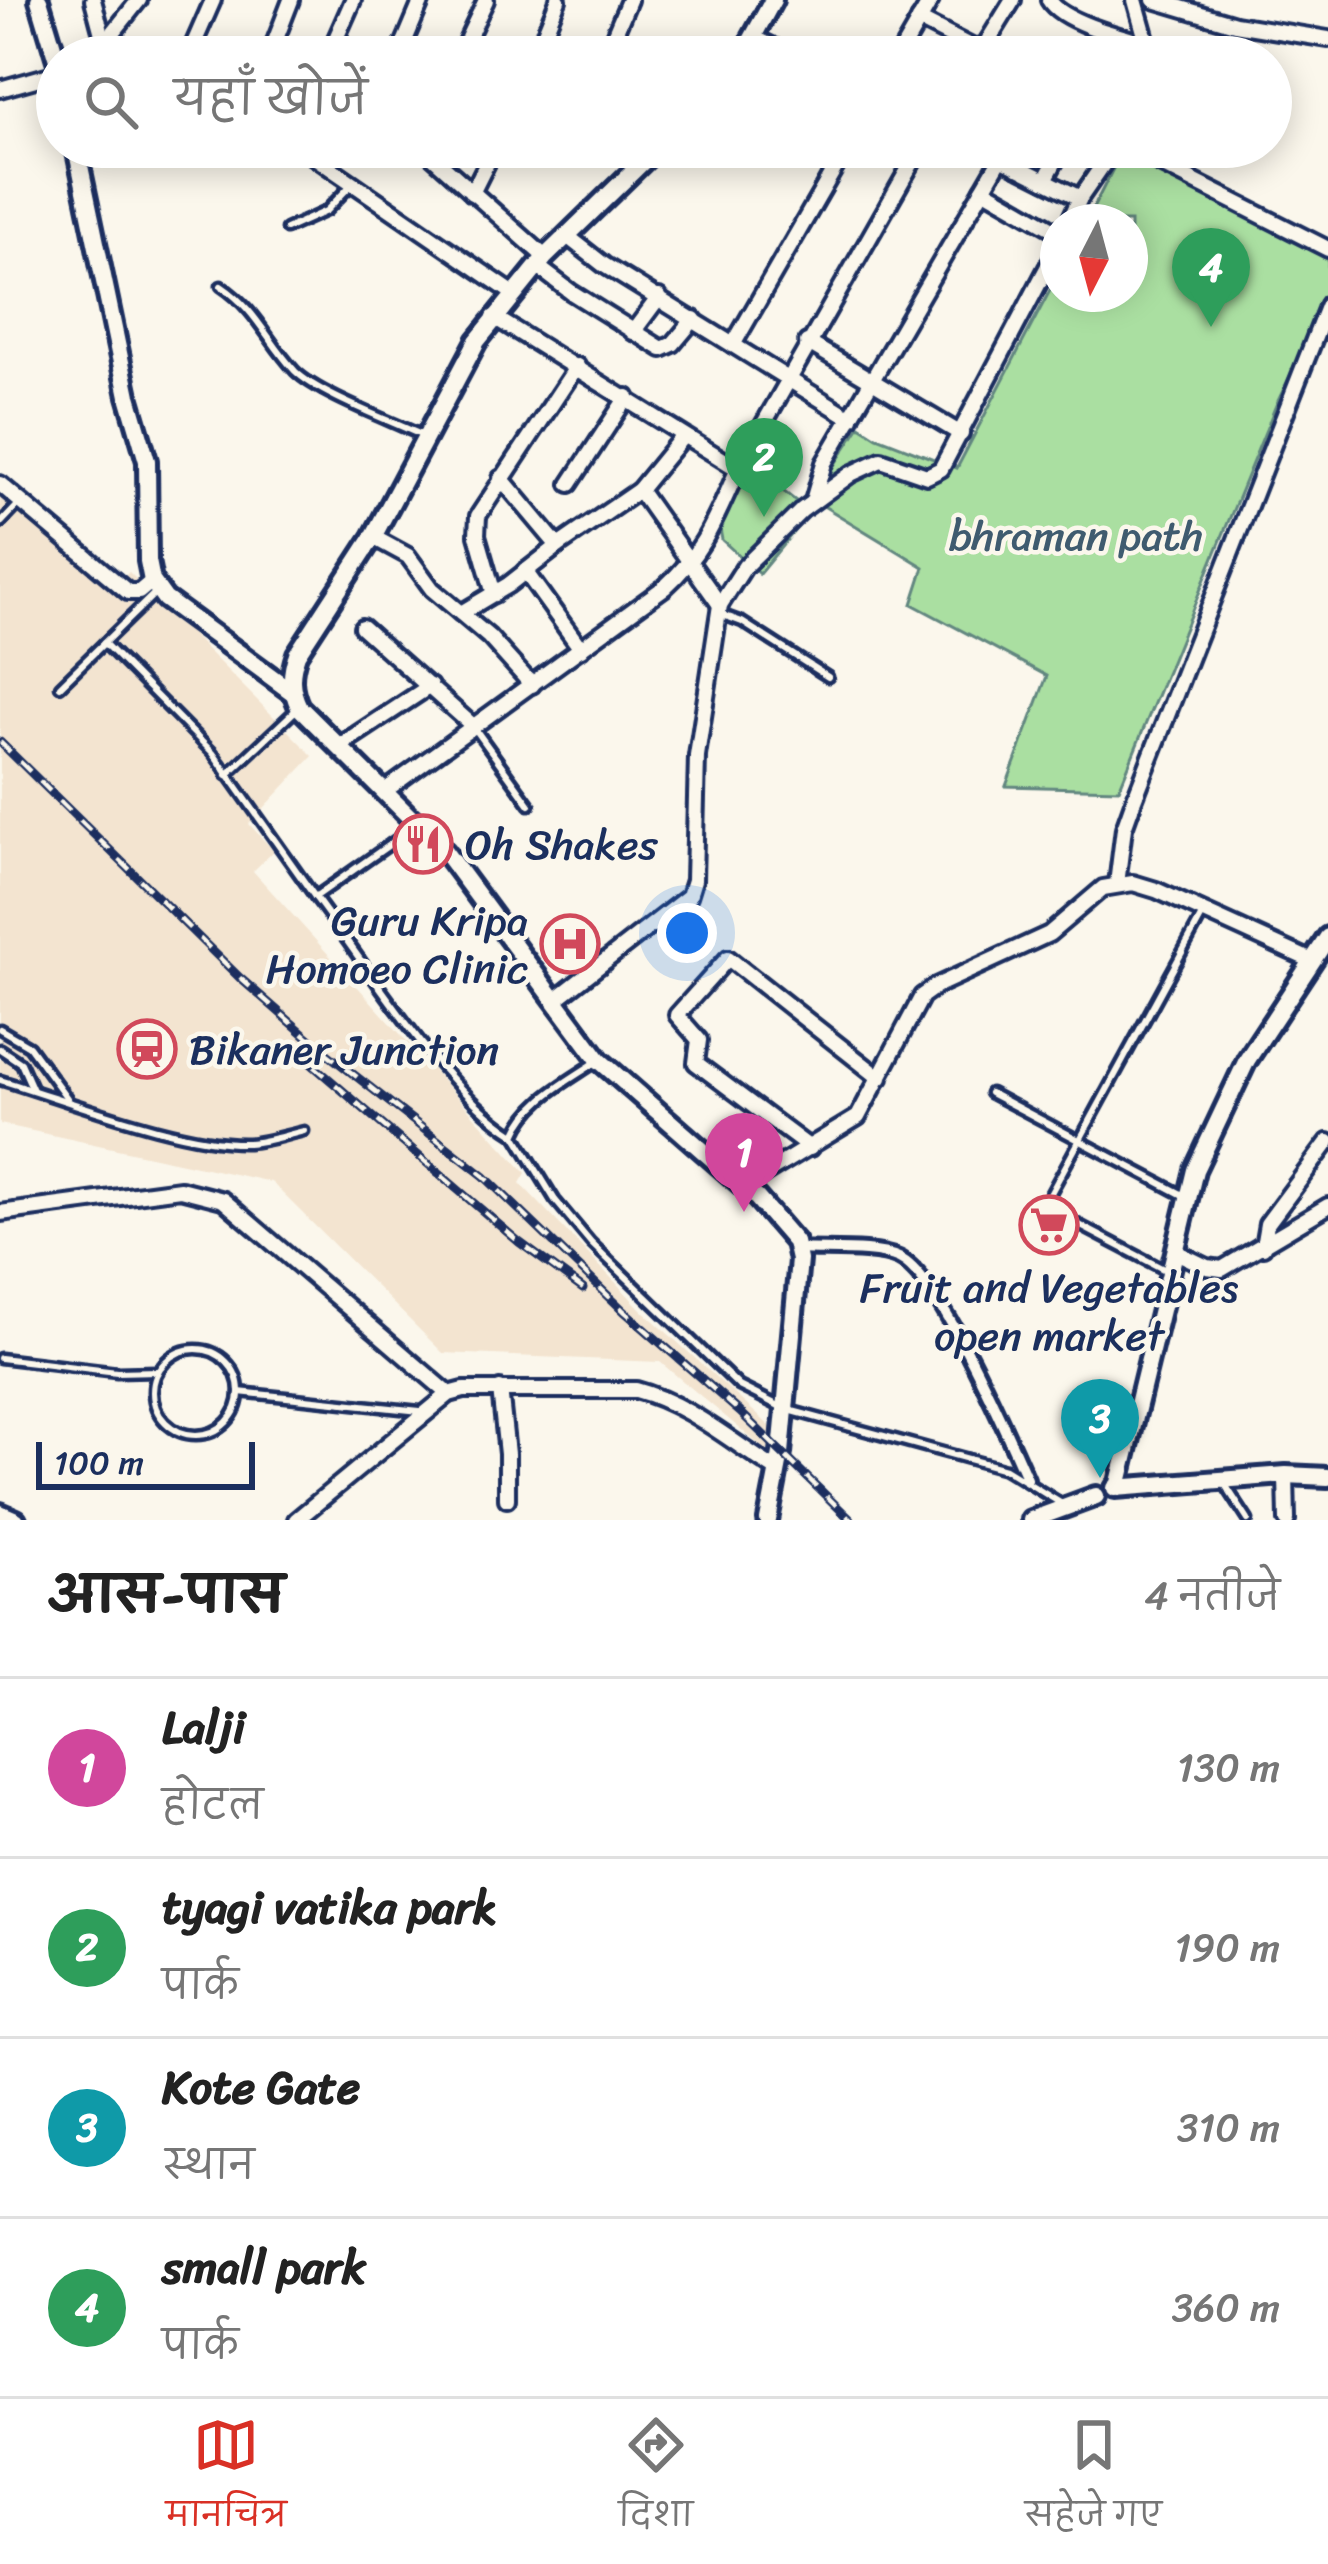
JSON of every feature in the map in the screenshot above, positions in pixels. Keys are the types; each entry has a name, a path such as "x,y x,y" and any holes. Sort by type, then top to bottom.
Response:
{"street":[{"path":"38,0 49,36"},
{"path":"93,0 102,36"},
{"path":"115,36 139,0"},
{"path":"197,36 213,0"},
{"path":"277,36 291,0"},
{"path":"337,36 353,0"},
{"path":"407,36 422,0"},
{"path":"469,36 486,0"},
{"path":"543,36 558,0"},
{"path":"614,36 629,0"},
{"path":"754,36 773,0"},
{"path":"910,36 931,0"},
{"path":"994,36 1012,0"},
{"path":"1049,0 1058,10 1121,36"},
{"path":"1135,0 1146,36"},
{"path":"1154,0 1235,24 1328,39"},
{"path":"919,20 949,36"},
{"path":"0,89 36,79"},
{"path":"80,168 128,396 147,460 148,561 155,585 165,599 295,699 419,824 446,852 599,1060 743,1187 798,1250 785,1409 768,1520"},
{"path":"331,168 514,294"},
{"path":"445,168 542,262 632,332 668,349 694,319"},
{"path":"472,193 484,168"},
{"path":"295,699 291,671 297,655 373,537 424,436 494,317 637,168"},
{"path":"733,345 835,168"},
{"path":"386,790 692,562 807,342 909,168"},
{"path":"813,502 824,463 995,168"},
{"path":"1020,168 1080,198"},
{"path":"1045,180 1052,168"},
{"path":"1078,204 1101,168"},
{"path":"1168,168 1328,249"},
{"path":"983,189 1040,222"},
{"path":"567,236 604,265 851,418"},
{"path":"555,1000 689,896 694,880 697,756 720,610 746,566 813,502 877,461 932,475 941,469 1040,283"},
{"path":"632,332 659,297"},
{"path":"1117,884 1124,828 1134,800 1328,304"},
{"path":"494,317 738,469"},
{"path":"807,342 961,434"},
{"path":"494,594 476,525 501,478 577,366"},
{"path":"570,484 627,397"},
{"path":"461,614 638,490 683,436"},
{"path":"501,478 558,546"},
{"path":"0,484 128,592 155,585"},
{"path":"638,490 692,562 720,610"},
{"path":"373,537 408,556 432,589 489,637 532,685"},
{"path":"525,571 581,649"},
{"path":"362,627 473,726"},
{"path":"339,746 430,686"},
{"path":"743,1187 858,1118 922,997 936,986 1049,934 1103,888 1133,883 1156,890 1310,960"},
{"path":"1328,937 1246,1060 1195,1170 1116,1488 1286,1475 1328,1477"},
{"path":"810,1148 696,1063 699,1040 676,1015 728,958 880,1078"},
{"path":"1263,1247 1268,1224 1328,1142"},
{"path":"0,1213 180,1189 223,1200 449,1394"},
{"path":"1176,1252 1222,1269 1328,1206"},
{"path":"798,1250 887,1254 913,1267 981,1375 1027,1480"},
{"path":"296,1520 449,1394 593,1387 636,1390 660,1396 777,1470"},
{"path":"500,1389 507,1499"},
{"path":"1286,1475 1287,1520"},
{"path":"1031,1520 1069,1514 1096,1496"},
{"path":"0,1513 16,1520"}],"lane":[{"path":"286,230 326,211 353,183"},
{"path":"221,286 253,313 307,380 424,436"},
{"path":"0,524 22,502"},
{"path":"60,686 155,585"},
{"path":"720,610 828,677"},
{"path":"104,644 213,753 459,1086 491,1120 515,1136 555,1201 590,1243 739,1386 785,1409 1005,1469 1027,1480 1069,1514"},
{"path":"227,775 295,699"},
{"path":"473,726 530,805"},
{"path":"315,897 419,824"},
{"path":"1172,1273 1049,1206 1049,1191 1204,912"},
{"path":"0,1029 29,1046 69,1101"},
{"path":"0,1049 21,1063 33,1090"},
{"path":"515,1136 540,1099 599,1060"},
{"path":"0,1080 164,1129 220,1139 249,1143 304,1131"},
{"path":"990,1093 1188,1197"},
{"path":"207,1349 230,1367 239,1392 233,1416 220,1431 209,1435 182,1434 159,1416 152,1393 157,1371 168,1356 207,1349"},
{"path":"0,1358 117,1372 157,1371"},
{"path":"239,1392 428,1412"},
{"path":"1223,1481 1248,1520"}],"shaded area":[{"path":"0,496 112,589 129,572 313,756 249,824 274,851 253,871 526,1173 520,1183 642,1310 772,1428 768,1452 660,1362 443,1353 271,1182 0,1124"}],"green space":[{"name":"bhraman path","path":"1113,168 1149,168 1328,249 1328,297 1276,405 1119,789 1006,786 1047,676 912,604 924,567 812,499 860,426 957,468 1040,309 1148,312 1148,204 1095,204"},
{"path":"752,467 810,512 759,574 722,540 719,523"}],"railway":[{"path":"0,742 240,978 325,1052 484,1176 851,1520"},
{"path":"293,1048 519,1242 583,1289"}],"place":[{"name":"small park","path":"1211,327"},
{"name":"tyagi vatika park","path":"764,517"},
{"name":"Oh Shakes","path":"423,844"},
{"name":"Guru Kripa Homoeo Clinic","path":"570,944"},
{"name":"Bikaner Junction","path":"147,1049"},
{"name":"Lalji","path":"744,1212"},
{"name":"Fruit and Vegetables open market","path":"1049,1225"},
{"name":"Kote Gate","path":"1100,1478"}]}
